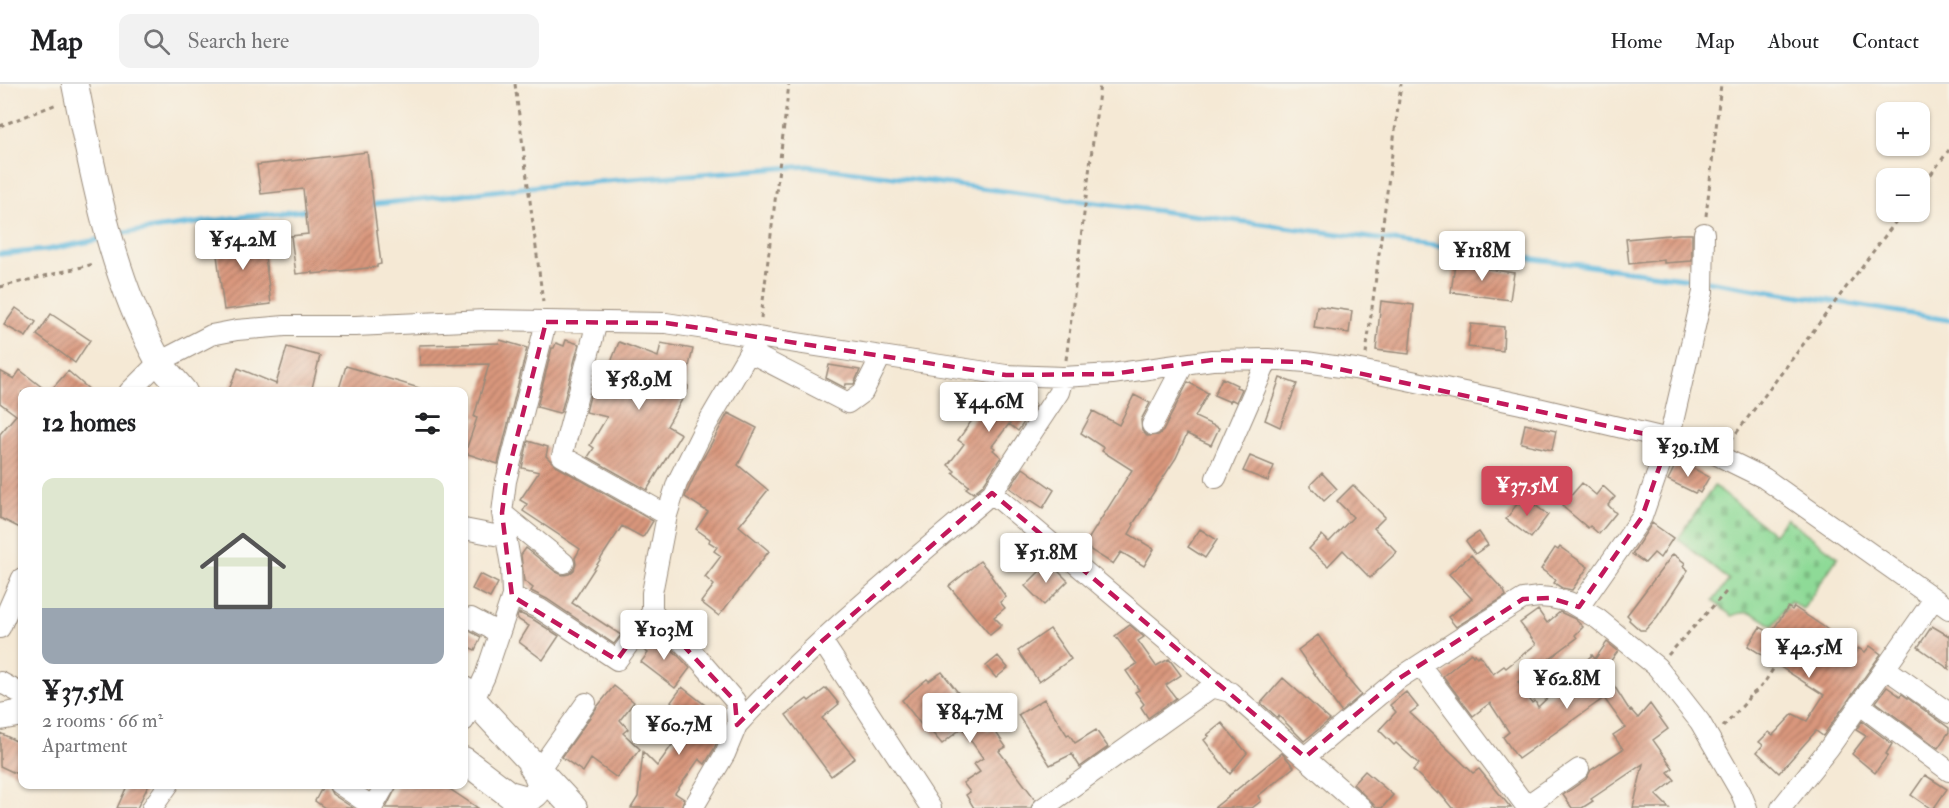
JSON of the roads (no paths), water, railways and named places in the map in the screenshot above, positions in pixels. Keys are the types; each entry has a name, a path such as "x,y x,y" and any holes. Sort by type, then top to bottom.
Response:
{"main road":[{"path":"72,91 103,219 130,300 159,362 180,387"},
{"path":"468,705 519,749 570,807"},
{"path":"0,717 18,713"},
{"path":"468,763 522,802 534,796 541,785 535,770 519,749"}],"street":[{"path":"1579,607 1642,517 1668,439 1703,292 1704,233"},
{"path":"134,387 159,362 211,335 237,330 285,326 355,326 486,320 666,323 754,345 881,356 1006,375 1112,374 1212,360 1268,359 1306,362 1364,371 1521,404 1668,439 1719,456 1764,478 1942,604 1885,668 1828,748 1780,808"},
{"path":"468,702 485,676 512,596 511,566 502,513 506,480 546,322"},
{"path":"597,322 562,456 667,515"},
{"path":"754,345 848,403 863,392 881,356"},
{"path":"512,596 540,609 617,660 652,612 652,594 667,515 677,483 703,431 754,345"},
{"path":"1216,478 1268,359"},
{"path":"1152,425 1184,364"},
{"path":"693,808 725,754 737,725 778,680 992,494 1059,392 1063,376"},
{"path":"992,494 1230,692 1362,808"},
{"path":"502,513 564,563"},
{"path":"468,530 505,537"},
{"path":"0,580 18,584"},
{"path":"0,628 18,586"},
{"path":"1305,757 1398,679 1523,599 1551,598 1569,602 1598,619 1657,666 1700,722 1748,808"},
{"path":"652,612 696,656 735,701 737,725"},
{"path":"471,618 500,633"},
{"path":"822,641 931,808"},
{"path":"1420,665 1526,806 1579,769"},
{"path":"1885,668 1949,713"},
{"path":"0,682 18,692"},
{"path":"1043,808 1212,687 1224,689"},
{"path":"538,771 586,703"},
{"path":"1858,704 1949,771"},
{"path":"153,808 166,789"},
{"path":"346,789 373,807 383,789"}],"waterway":[{"path":"367,205 538,186 808,166 1699,280"},
{"path":"117,234 310,210"},
{"path":"0,254 46,250 102,239"},
{"path":"1708,281 1949,320"}]}
